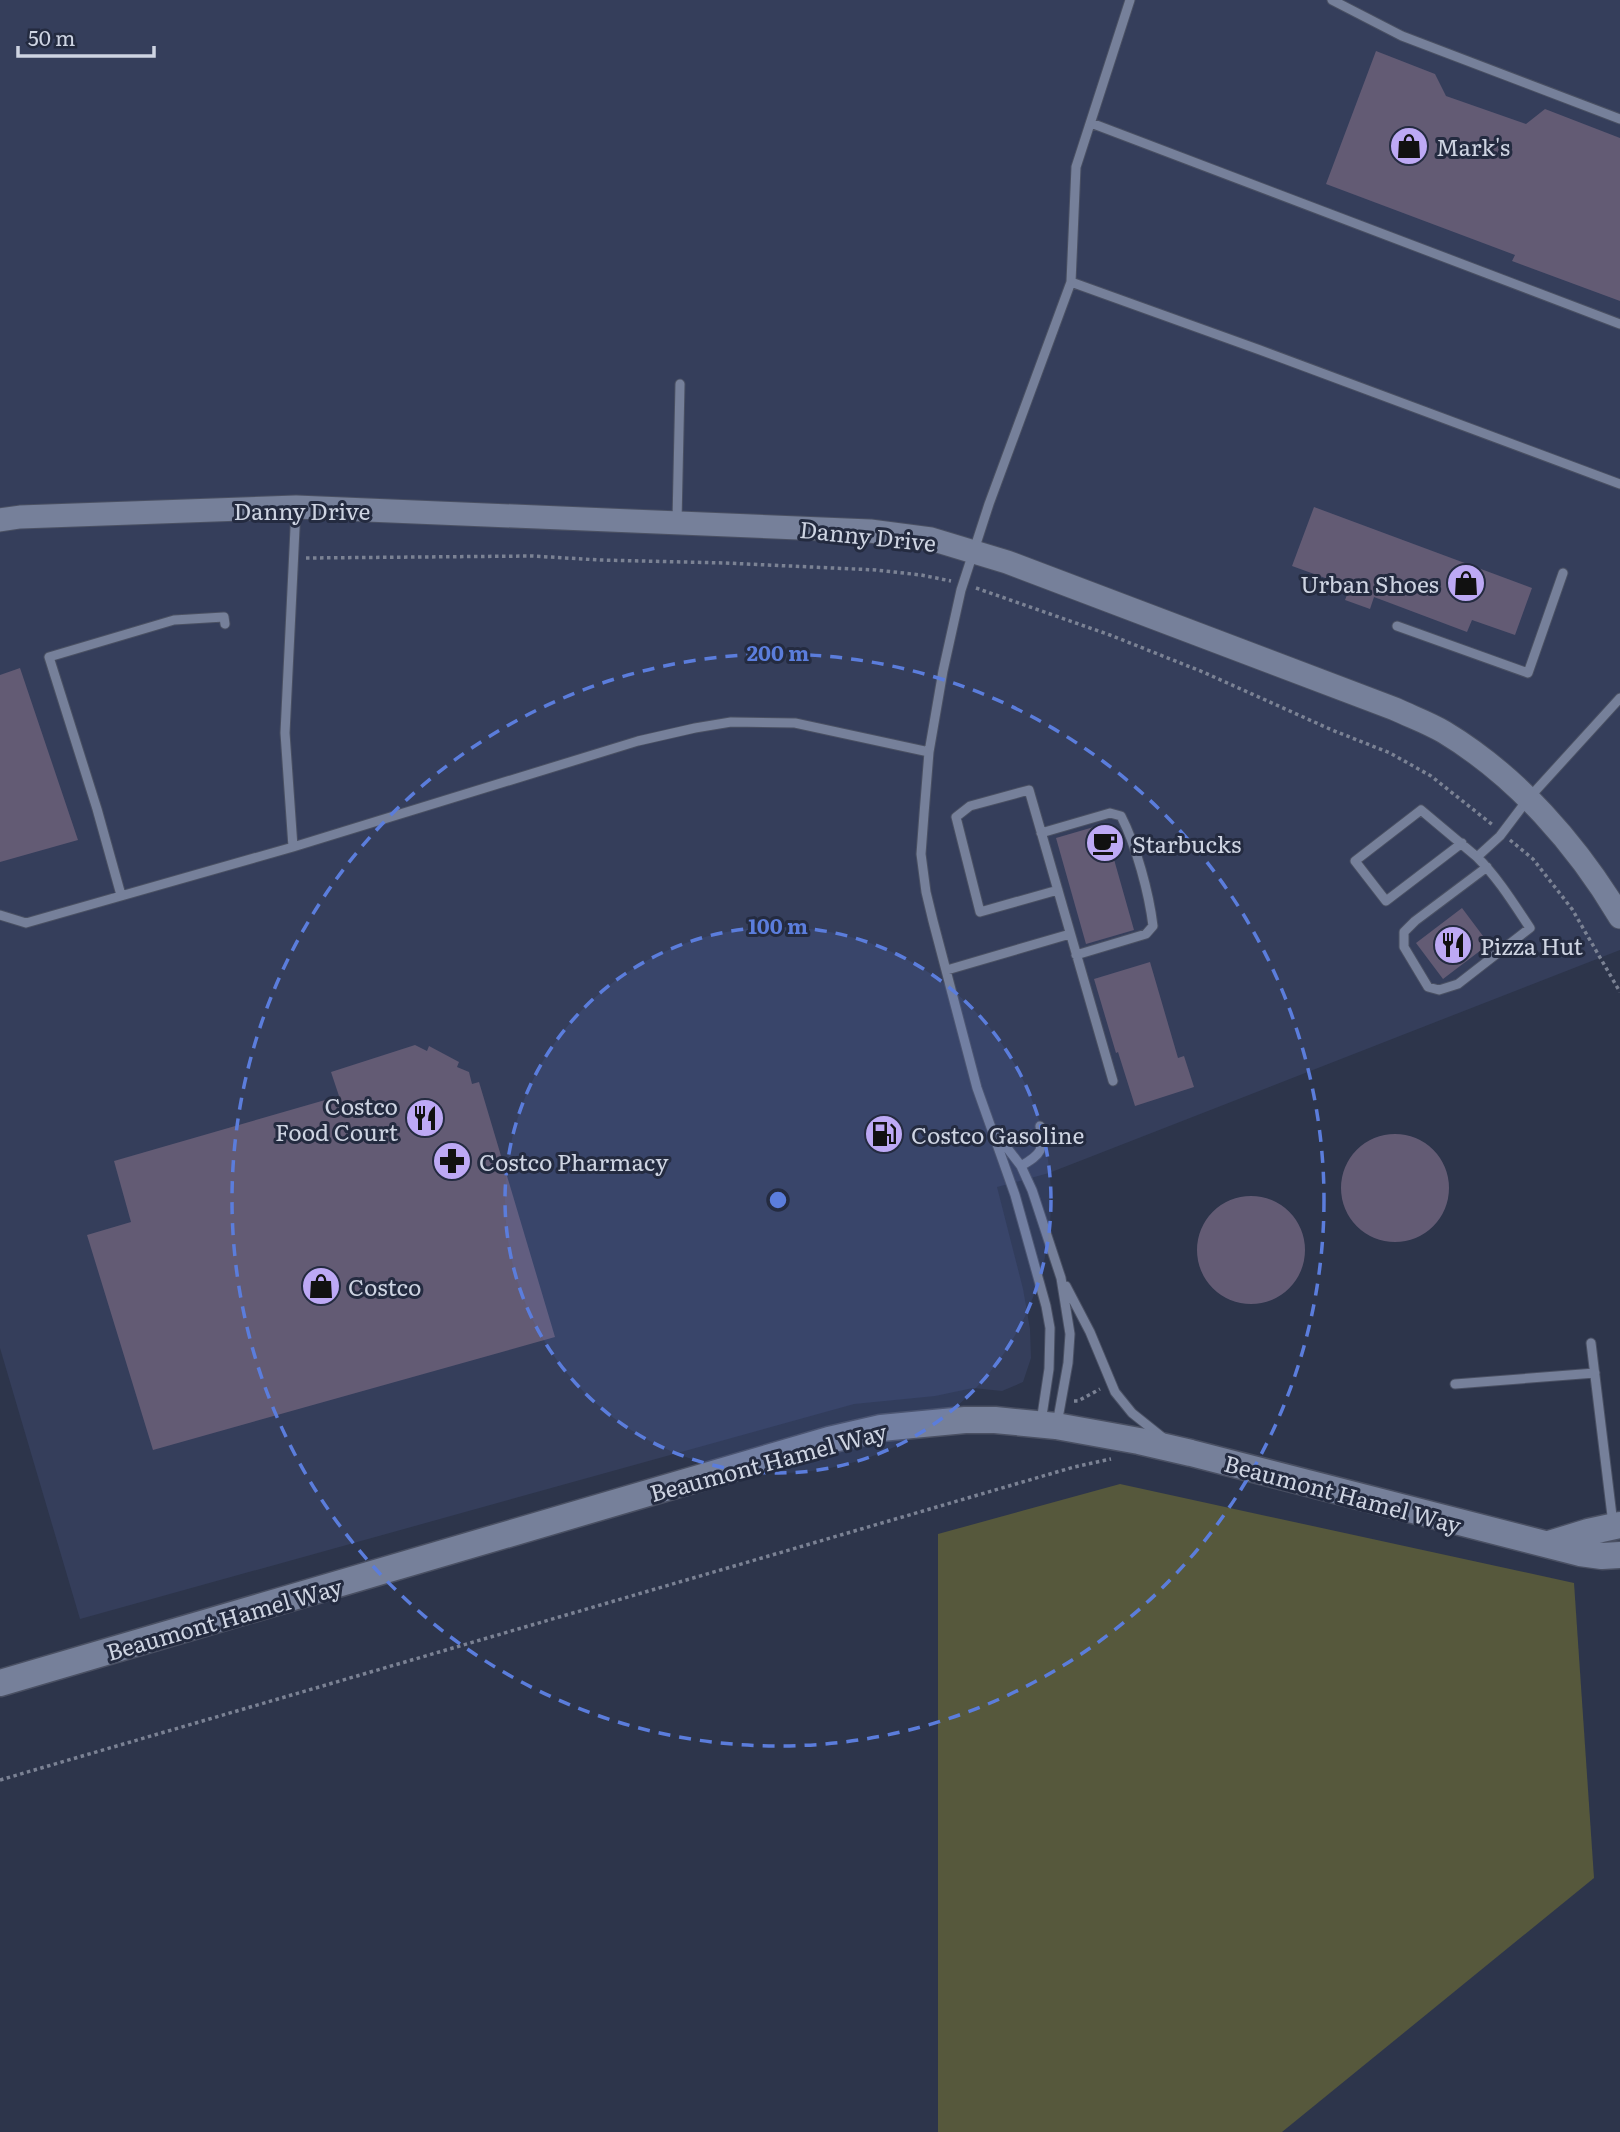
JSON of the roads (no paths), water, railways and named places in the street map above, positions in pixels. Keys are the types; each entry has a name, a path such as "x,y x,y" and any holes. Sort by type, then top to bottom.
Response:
{"main road":[{"name":"Beaumont Hamel Way","path":"0,1683 829,1440 881,1428 965,1420 1049,1425 1139,1441 1191,1452 1518,1539 1580,1553 1620,1555"},
{"name":"Beaumont Hamel Way","path":"1549,1544 1617,1526"}],"street":[{"name":"Danny Drive","path":"0,520 20,517 296,507 870,531 932,539 1071,586 1406,714 1442,731 1465,746 1528,799 1566,840 1601,886 1620,917"}],"lane":[{"path":"1049,1425 1050,1328 1046,1306 1016,1195 977,1088 926,892 921,854 929,752 961,590 1071,282 1076,167 1130,0"},
{"path":"1332,0 1402,36 1620,119"},
{"path":"1091,123 1620,324"},
{"path":"1071,282 1620,484"},
{"path":"677,523 680,384"},
{"path":"293,847 285,733 296,507"},
{"path":"1397,626 1528,673 1563,572"},
{"path":"121,895 49,657 174,620 224,617 225,624"},
{"path":"1477,857 1503,833 1528,799 1620,698"},
{"path":"0,915 26,923 293,847 638,741 705,726 759,721 795,723 929,752"},
{"path":"1058,890 981,912 956,817 970,806 1030,790 1113,1081"},
{"path":"1462,844 1386,901 1355,861 1421,810 1462,844 1487,867 1530,928 1458,984 1439,990 1427,986 1404,947 1404,932 1487,867"},
{"path":"1041,832 1110,813 1121,816 1128,829 1151,908 1153,926 1146,934 1076,955"},
{"path":"947,970 1070,934"},
{"path":"1021,1166 1038,1156 1041,1150 1040,1126"},
{"path":"993,1129 1021,1166 1032,1190 1061,1278 1070,1334 1068,1363 1049,1425"},
{"path":"1061,1278 1090,1332 1109,1381 1124,1404 1145,1425 1191,1452"},
{"path":"1591,1343 1617,1526"},
{"path":"1455,1384 1595,1373"}],"place":[{"name":"Mark's","path":"1409,146"},
{"name":"Urban Shoes","path":"1466,583"},
{"name":"Starbucks","path":"1105,843"},
{"name":"Pizza Hut","path":"1453,945"},
{"name":"Costco Food Court","path":"425,1118"},
{"name":"Costco Gasoline","path":"884,1134"},
{"name":"Costco Pharmacy","path":"452,1161"},
{"name":"Costco","path":"321,1286"}]}
